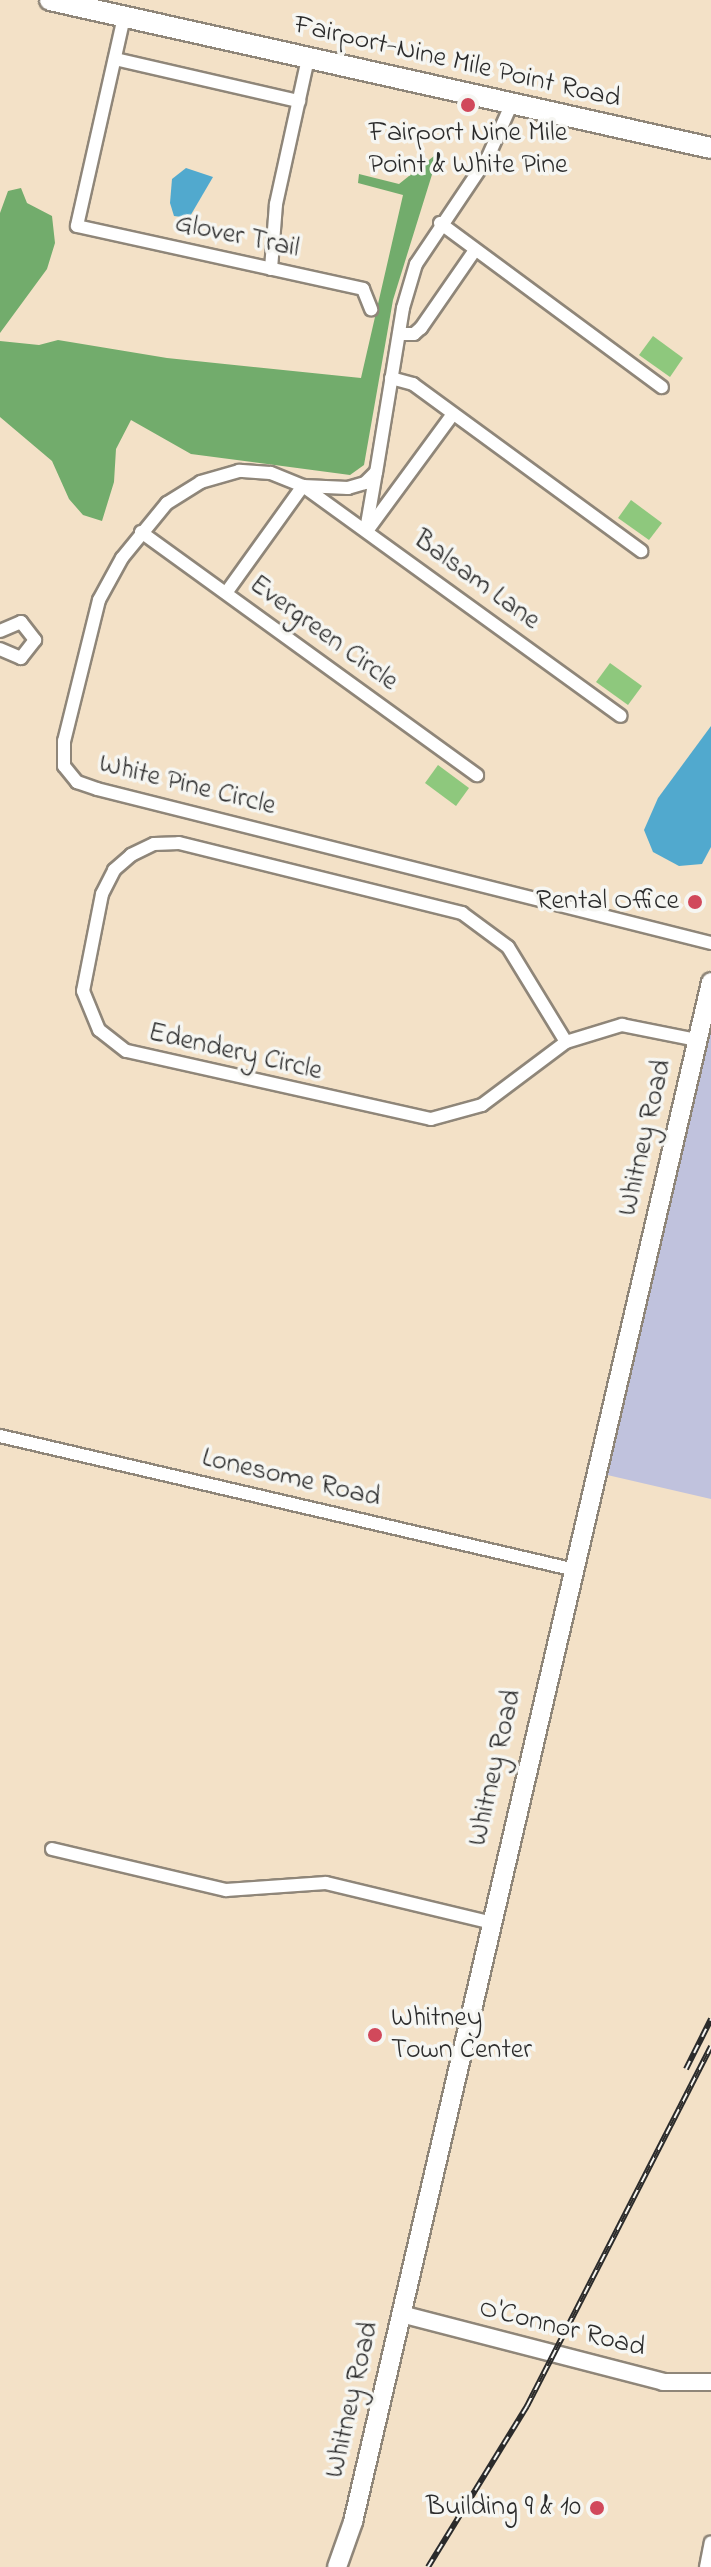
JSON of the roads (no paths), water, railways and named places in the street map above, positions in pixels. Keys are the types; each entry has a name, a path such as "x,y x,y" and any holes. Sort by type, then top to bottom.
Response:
{"main road":[{"name":"Fairport-Nine Mile Point Road","path":"50,0 711,148"},
{"name":"Whitney Road","path":"337,2567 401,2314 571,1569 711,982"}],"street":[{"path":"124,17 115,59 299,101"},
{"name":"Glover Trail","path":"115,59 77,226 363,289 371,309"},
{"path":"271,269 276,204 308,59"},
{"path":"366,530 399,334 416,264 440,223 483,166 512,103"},
{"path":"440,223 662,387"},
{"path":"399,334 414,334 421,328 475,250"},
{"path":"391,378 413,384 641,551"},
{"path":"366,530 453,414"},
{"name":"White Pine Circle","path":"376,472 358,487 303,486 270,473 229,472 184,492 141,532 108,579 92,622 63,750 64,766 77,782 711,943"},
{"path":"226,593 303,486"},
{"name":"Balsam Lane","path":"303,486 621,716"},
{"name":"Evergreen Circle","path":"141,532 477,775"},
{"path":"0,631 21,622 35,640 21,658 1,654"},
{"name":"Edendery Circle","path":"566,1042 508,947 462,913 179,843 142,848 114,870 102,894 83,979 92,1020 126,1051 418,1118 457,1116 482,1105 566,1042 622,1025 697,1040"},
{"name":"Lonesome Road","path":"0,1436 571,1569"},
{"path":"52,1849 215,1888 326,1883 489,1922"},
{"name":"O'Connor Road","path":"401,2314 663,2382 711,2382"},
{"path":"706,2567 711,2542"}],"water":[{"path":"186,168 213,177 189,218 174,216 170,203 172,179"},
{"path":"711,726 711,847 702,864 679,866 653,852 644,830 658,798"}],"railway":[{"path":"686,2069 711,2019"},
{"path":"428,2567 527,2406 711,2046"}],"place":[{"name":"Fairport Nine Mile Point & White Pine","path":"468,105"},
{"name":"Rental Office","path":"695,902"},
{"name":"Whitney Town Center","path":"375,2035"},
{"name":"Building 9 & 10","path":"597,2508"}]}
